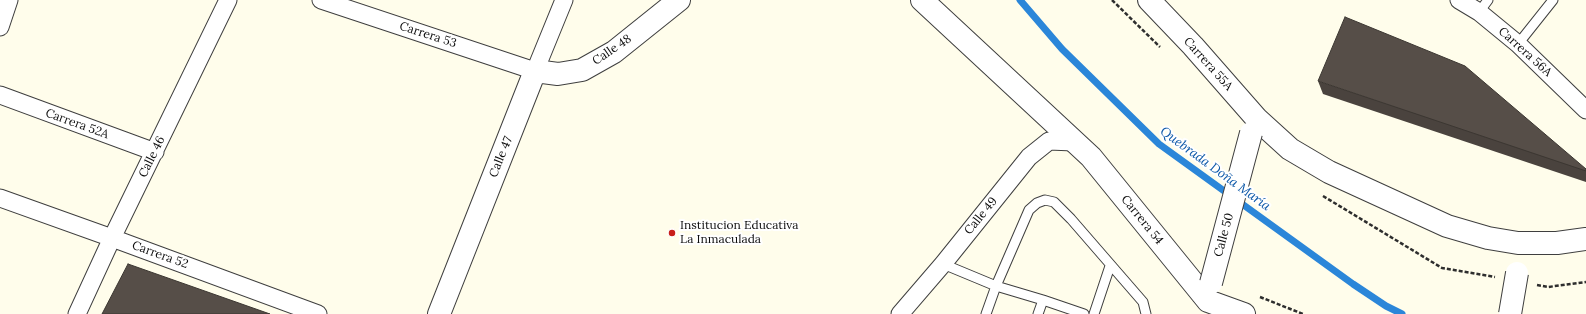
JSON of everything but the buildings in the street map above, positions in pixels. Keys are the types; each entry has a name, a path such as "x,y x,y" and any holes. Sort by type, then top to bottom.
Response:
{"street":[{"path":"0,27 9,0"},
{"name":"Calle 46","path":"78,314 112,238 228,0"},
{"name":"Carrera 53","path":"321,0 535,71"},
{"name":"Calle 47","path":"439,314 564,0"},
{"name":"Calle 48","path":"535,71 558,74 582,70 614,52 679,0"},
{"name":"Carrera 54","path":"922,0 1091,157 1208,299"},
{"name":"Carrera 55A","path":"1149,0 1193,46 1254,126 1329,172 1447,226 1488,238 1518,243 1557,243 1586,239"},
{"name":"Carrera 56A","path":"1459,0 1483,6 1518,44 1586,110"},
{"name":"Carrera 52A","path":"0,95 155,152"},
{"name":"Calle 50","path":"1208,299 1254,126"},
{"name":"Calle 49","path":"900,314 943,264 1029,157 1049,142 1074,142"},
{"name":"Carrera 52","path":"0,198 318,314"},
{"path":"1510,314 1517,273 1518,243"},
{"path":"1208,299 1244,314"}],"lane":[{"path":"1518,44 1553,0"},
{"path":"986,314 996,286 1029,210 1037,203 1045,200 1054,202 1060,208 1143,302 1147,312 1146,314"},
{"path":"943,264 996,286 1084,314"},
{"path":"1094,314 1110,266"},
{"path":"1038,314 1043,300"}],"waterway":[{"name":"Quebrada Doña María","path":"1020,0 1062,49 1159,144 1353,284 1386,306 1402,314"}],"place":[{"name":"Institucion Educativa La Inmaculada","path":"672,233"}]}
